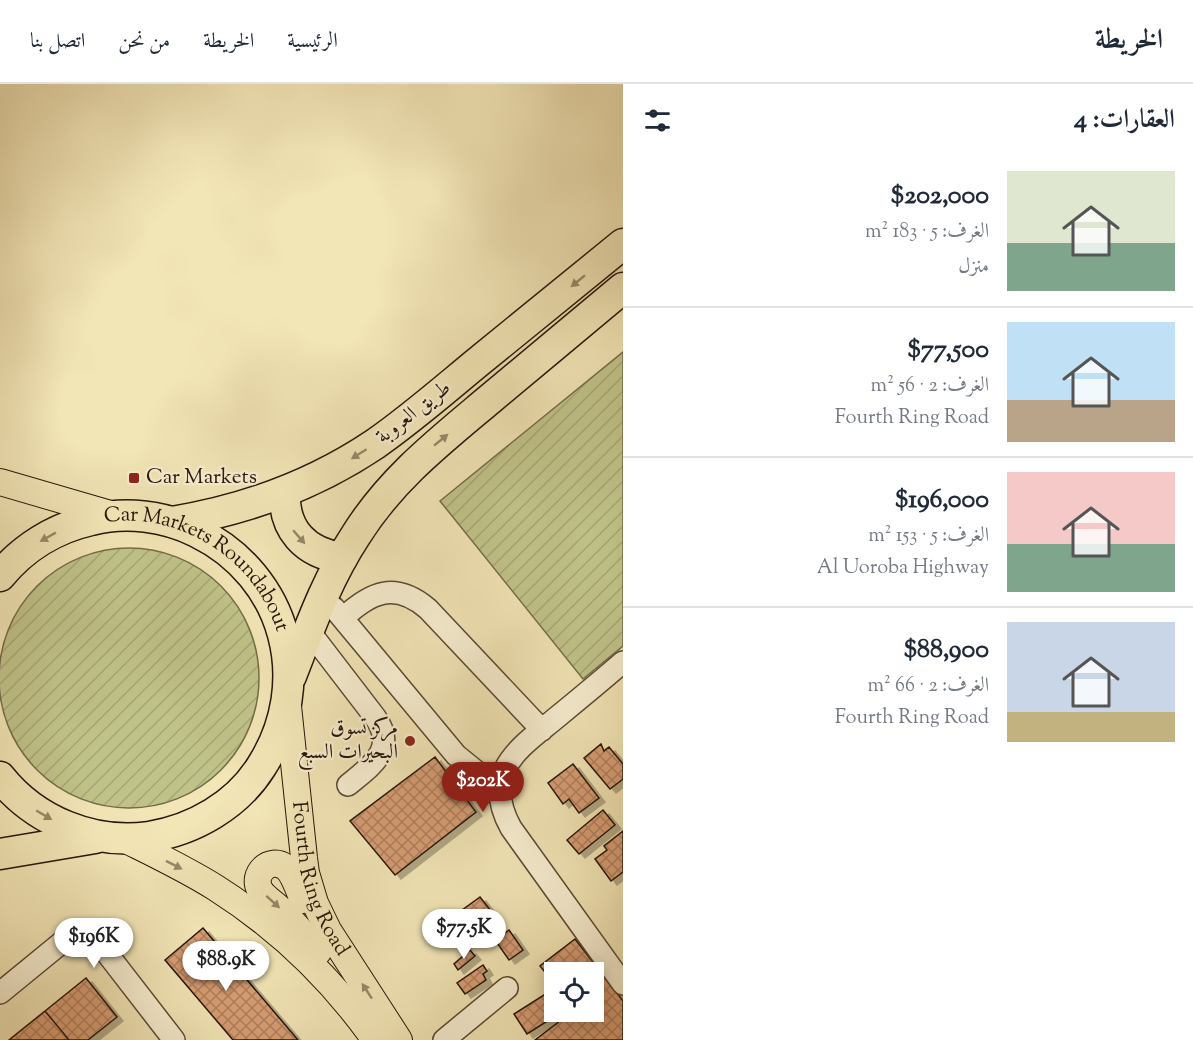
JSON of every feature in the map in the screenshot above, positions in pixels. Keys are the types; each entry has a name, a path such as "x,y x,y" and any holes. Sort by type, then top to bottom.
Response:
{"highway":[{"name":"طريق العروبة","path":"172,522 240,507 285,492 360,453 395,429 623,244"},
{"name":"طريق العروبة","path":"288,691 323,595 342,558 373,511 410,468 430,449 623,288"},
{"path":"285,492 284,501 288,520 299,537 323,554 342,558"},
{"name":"Car Markets Roundabout","path":"0,576 19,556 48,536 81,522 117,516 135,516 172,522 199,533 224,548 245,567 273,607 283,634 288,662 288,691 280,729 268,756 252,780 231,801 198,822 180,830 161,835 112,837 84,832 48,818 32,808 17,796 0,777"},
{"path":"0,854 112,837"}],"main road":[{"path":"0,482 117,516"},
{"name":"Fourth Ring Road","path":"288,691 306,873 315,903 328,930 399,1040"},
{"name":"Fourth Ring Road","path":"112,837 189,872 239,903 285,940 328,981 375,1040"},
{"path":"328,930 305,904 290,871 275,864 264,867 258,876 261,892 312,944 332,972 347,1003"}],"street":[{"path":"343,618 362,602 381,594 401,594 420,602 542,730"},
{"path":"323,595 456,755 477,772 500,785"},
{"path":"309,631 383,730 384,746 377,760 348,785"},
{"path":"623,662 512,757 504,770 500,785 503,814 511,828 623,984"},
{"path":"0,993 66,939 89,938 102,948 174,1040"},
{"path":"444,1040 507,988"}],"green space":[{"path":"623,352 623,646 583,679 440,501"},
{"path":"129,548 154,550 190,563 212,577 230,595 249,628 257,653 259,678 257,703 244,739 230,761 212,779 179,798 154,806 129,808 104,806 68,793 46,779 28,761 9,728 1,703 -1,678 1,653 14,617 28,595 46,577 79,558 104,550"}],"building":[{"path":"601,744 604,751 609,747 623,764 623,779 610,789 584,758"},
{"path":"435,757 476,812 395,875 350,821"},
{"path":"573,764 599,798 579,813 569,799 563,804 548,783"},
{"path":"603,810 615,825 579,854 567,840"},
{"path":"623,831 623,872 611,881 595,859 607,850 604,846"},
{"path":"480,897 495,916 486,923 489,927 460,948 443,924"},
{"path":"203,928 298,1040 233,1040 165,960"},
{"path":"509,930 523,950 509,960 495,940"},
{"path":"575,939 593,962 545,962"},
{"path":"470,950 475,956 458,970 454,964"},
{"path":"483,965 487,971 483,974 486,980 465,994 457,983"},
{"path":"604,976 623,1001 623,1040 535,1040 559,1022 604,1022"},
{"path":"86,978 117,1017 88,1040 69,1040 45,1011"},
{"path":"544,995 544,1022 546,1022 527,1034 514,1014"},
{"path":"45,1011 69,1040 9,1040"}],"place":[{"name":"Car Markets","path":"134,478"},
{"name":"مركز تسوق البحيرات السبع","path":"410,741"}]}
